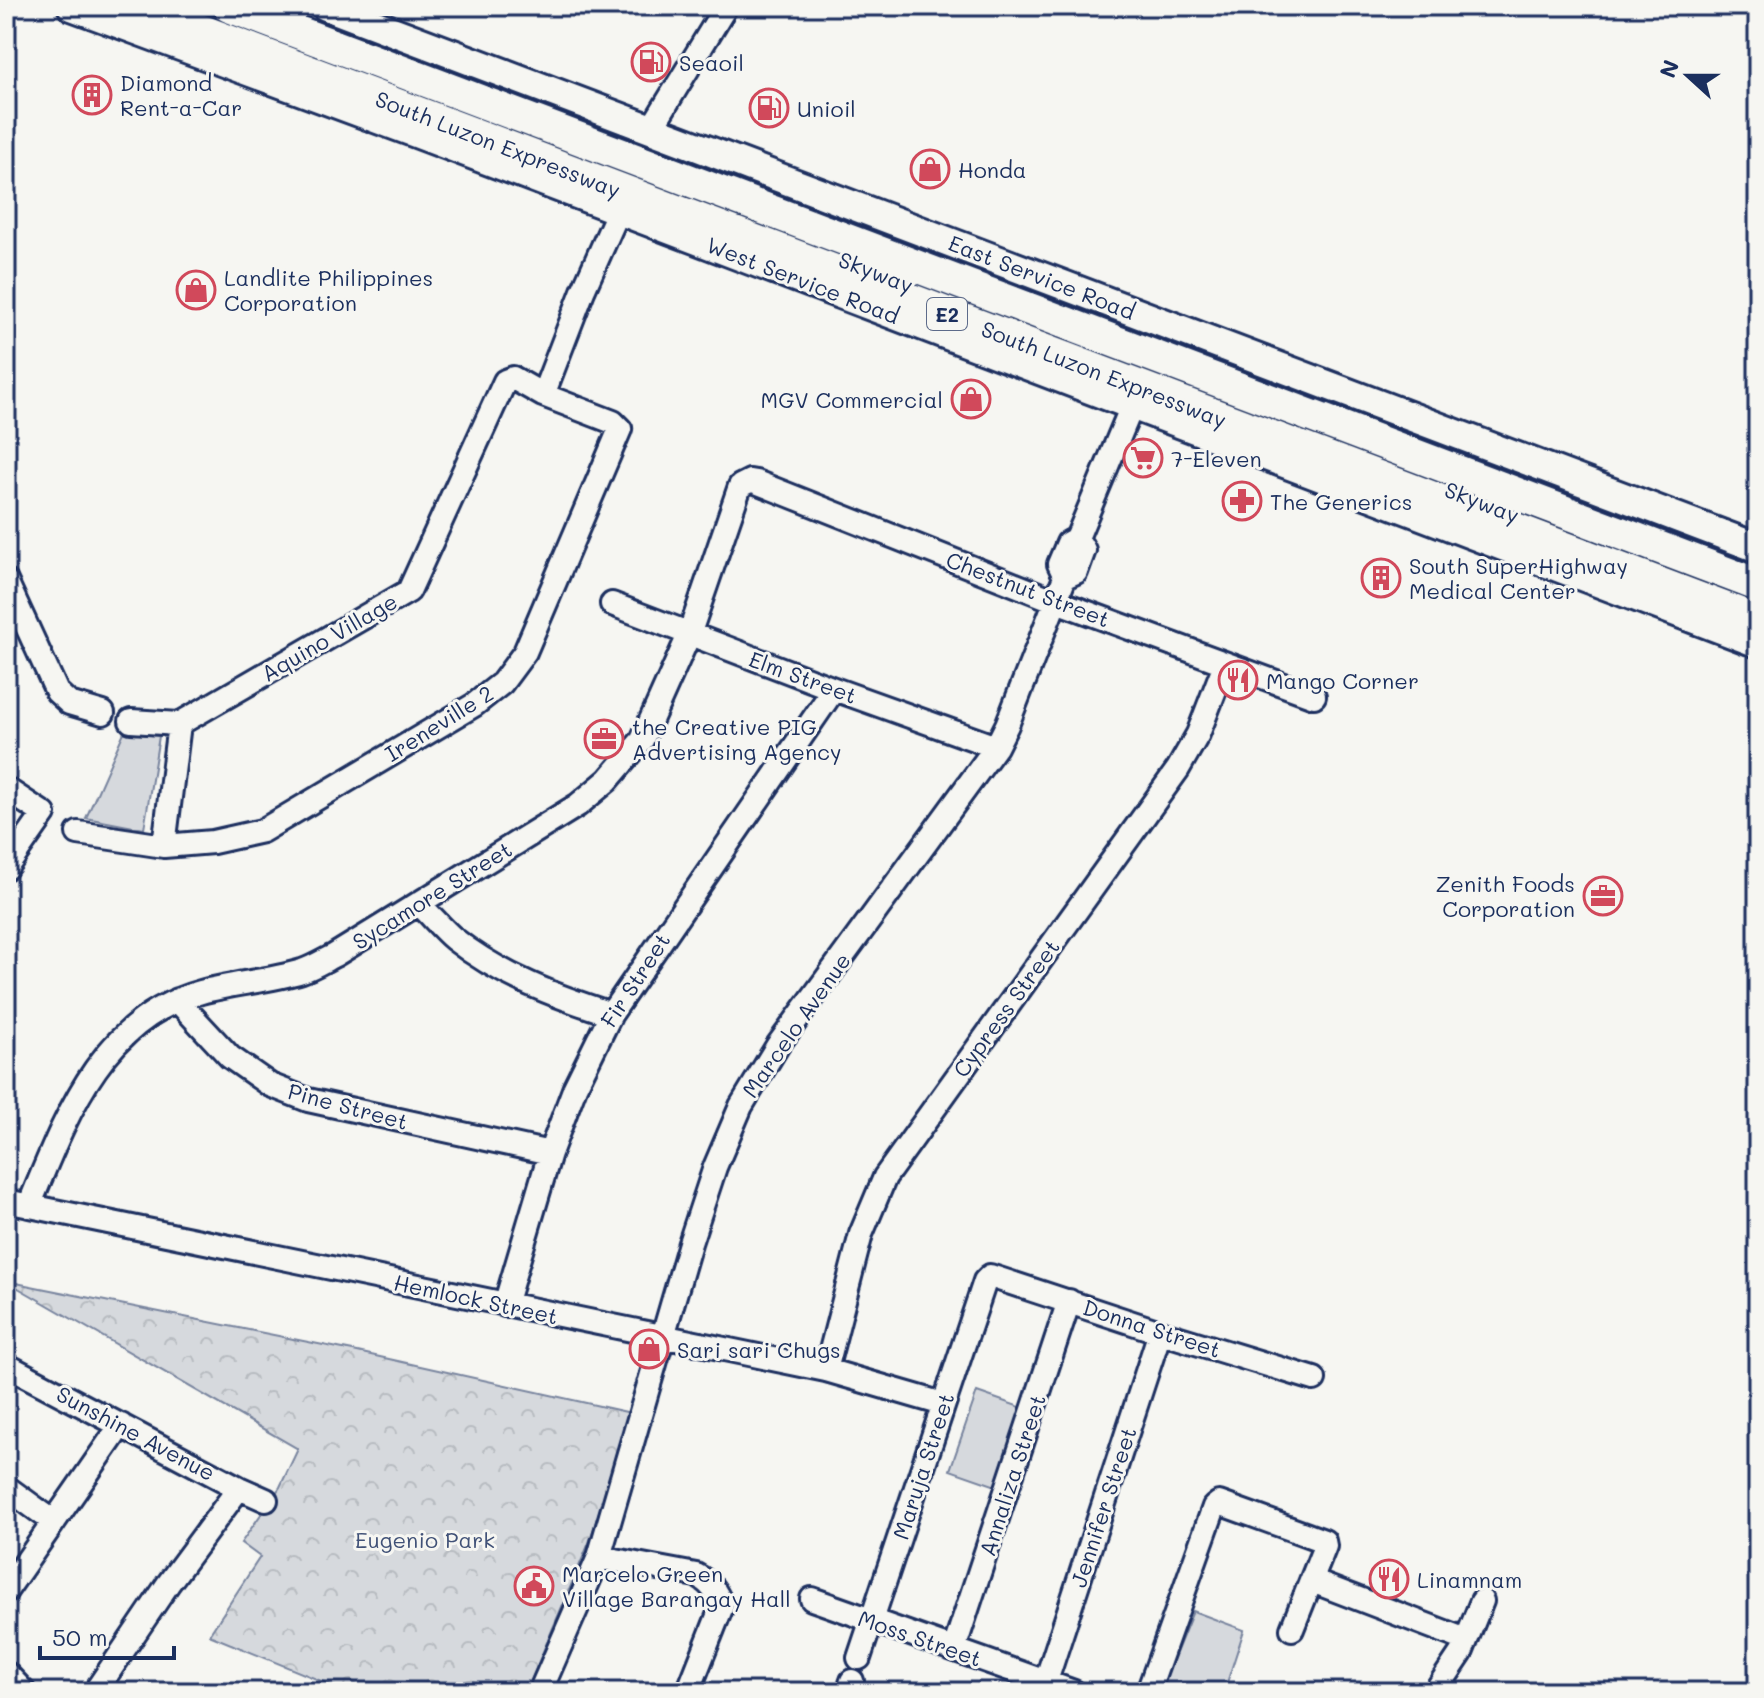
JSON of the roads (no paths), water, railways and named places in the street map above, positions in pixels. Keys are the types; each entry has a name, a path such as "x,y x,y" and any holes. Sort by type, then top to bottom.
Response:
{"highway":[{"name":"South Luzon Expressway","path":"136,6 1758,621"},
{"name":"Skyway","path":"173,6 1758,607"},
{"name":"Skyway","path":"229,6 1758,585"},
{"name":"South Luzon Expressway","path":"263,6 1758,574"}],"main road":[{"name":"West Service Road","path":"72,6 619,210 1758,643"},
{"name":"East Service Road","path":"326,6 1758,548"}],"street":[{"path":"651,129 726,6"},
{"path":"543,395 583,291 619,210"},
{"name":"Ireneville 2","path":"78,833 164,846 213,842 262,831 474,705 502,683 525,652 620,429 613,422 543,395 513,378 502,385"},
{"name":"Aquino Village","path":"179,724 409,591 502,385"},
{"name":"Marcelo Avenue","path":"540,1692 599,1557 715,1167 741,1106 778,1045 996,747 1065,577 1059,564 1068,543 1077,538 1132,406"},
{"name":"Chestnut Street","path":"743,483 756,482 1056,601 1314,696"},
{"name":"Sycamore Street","path":"29,1206 76,1098 97,1064 137,1023 177,1000 234,984 305,970 335,955 578,805 608,780 642,740 689,635 743,483"},
{"path":"6,581 57,692 69,703 103,713"},
{"name":"Elm Street","path":"612,604 996,747"},
{"name":"Cypress Street","path":"826,1370 861,1234 885,1177 1178,769 1198,734 1225,664"},
{"name":"Fir Street","path":"505,1305 550,1153 575,1087 611,1014 834,689"},
{"path":"131,721 179,724 164,846"},
{"path":"6,789 44,814 6,868"},
{"path":"419,904 453,938 493,966 545,992 611,1014"},
{"name":"Pine Street","path":"177,1000 230,1057 270,1085 313,1102 550,1153"},
{"name":"Hemlock Street","path":"6,1201 826,1370 943,1404"},
{"name":"Donna Street","path":"990,1276 1314,1379"},
{"name":"Maruja Street","path":"859,1658 985,1281 990,1276"},
{"name":"Annaliza Street","path":"954,1649 1069,1301"},
{"name":"Jennifer Street","path":"1046,1681 1160,1332"},
{"name":"Sunshine Avenue","path":"6,1365 266,1500"},
{"path":"6,1591 121,1425"},
{"path":"6,1487 54,1522"},
{"path":"95,1692 168,1584 239,1488"},
{"path":"1148,1692 1216,1505 1222,1503 1323,1539 1325,1546 1292,1629"},
{"path":"599,1557 696,1575 710,1582 722,1606 688,1692"},
{"path":"1312,1581 1466,1640"},
{"name":"Moss Street","path":"812,1599 1074,1692"},
{"path":"1435,1692 1466,1640 1482,1601"},
{"path":"6,1673 24,1692"}],"place":[{"name":"Seaoil","path":"651,62"},
{"name":"Diamond Rent-a-Car","path":"92,95"},
{"name":"Unioil","path":"769,108"},
{"name":"Honda","path":"930,169"},
{"name":"Landlite Philippines Corporation","path":"196,290"},
{"name":"MGV Commercial","path":"971,399"},
{"name":"7-Eleven","path":"1143,458"},
{"name":"The Generics","path":"1242,501"},
{"name":"South SuperHighway Medical Center","path":"1381,578"},
{"name":"Mango Corner","path":"1238,680"},
{"name":"the Creative PIG Advertising Agency","path":"604,739"},
{"name":"Zenith Foods Corporation","path":"1603,896"},
{"name":"Sari sari Chugs","path":"649,1349"},
{"name":"Linamnam","path":"1389,1579"},
{"name":"Marcelo Green Village Barangay Hall","path":"534,1586"}],"park label":[{"name":"Eugenio Park","path":"425,1539"}]}
